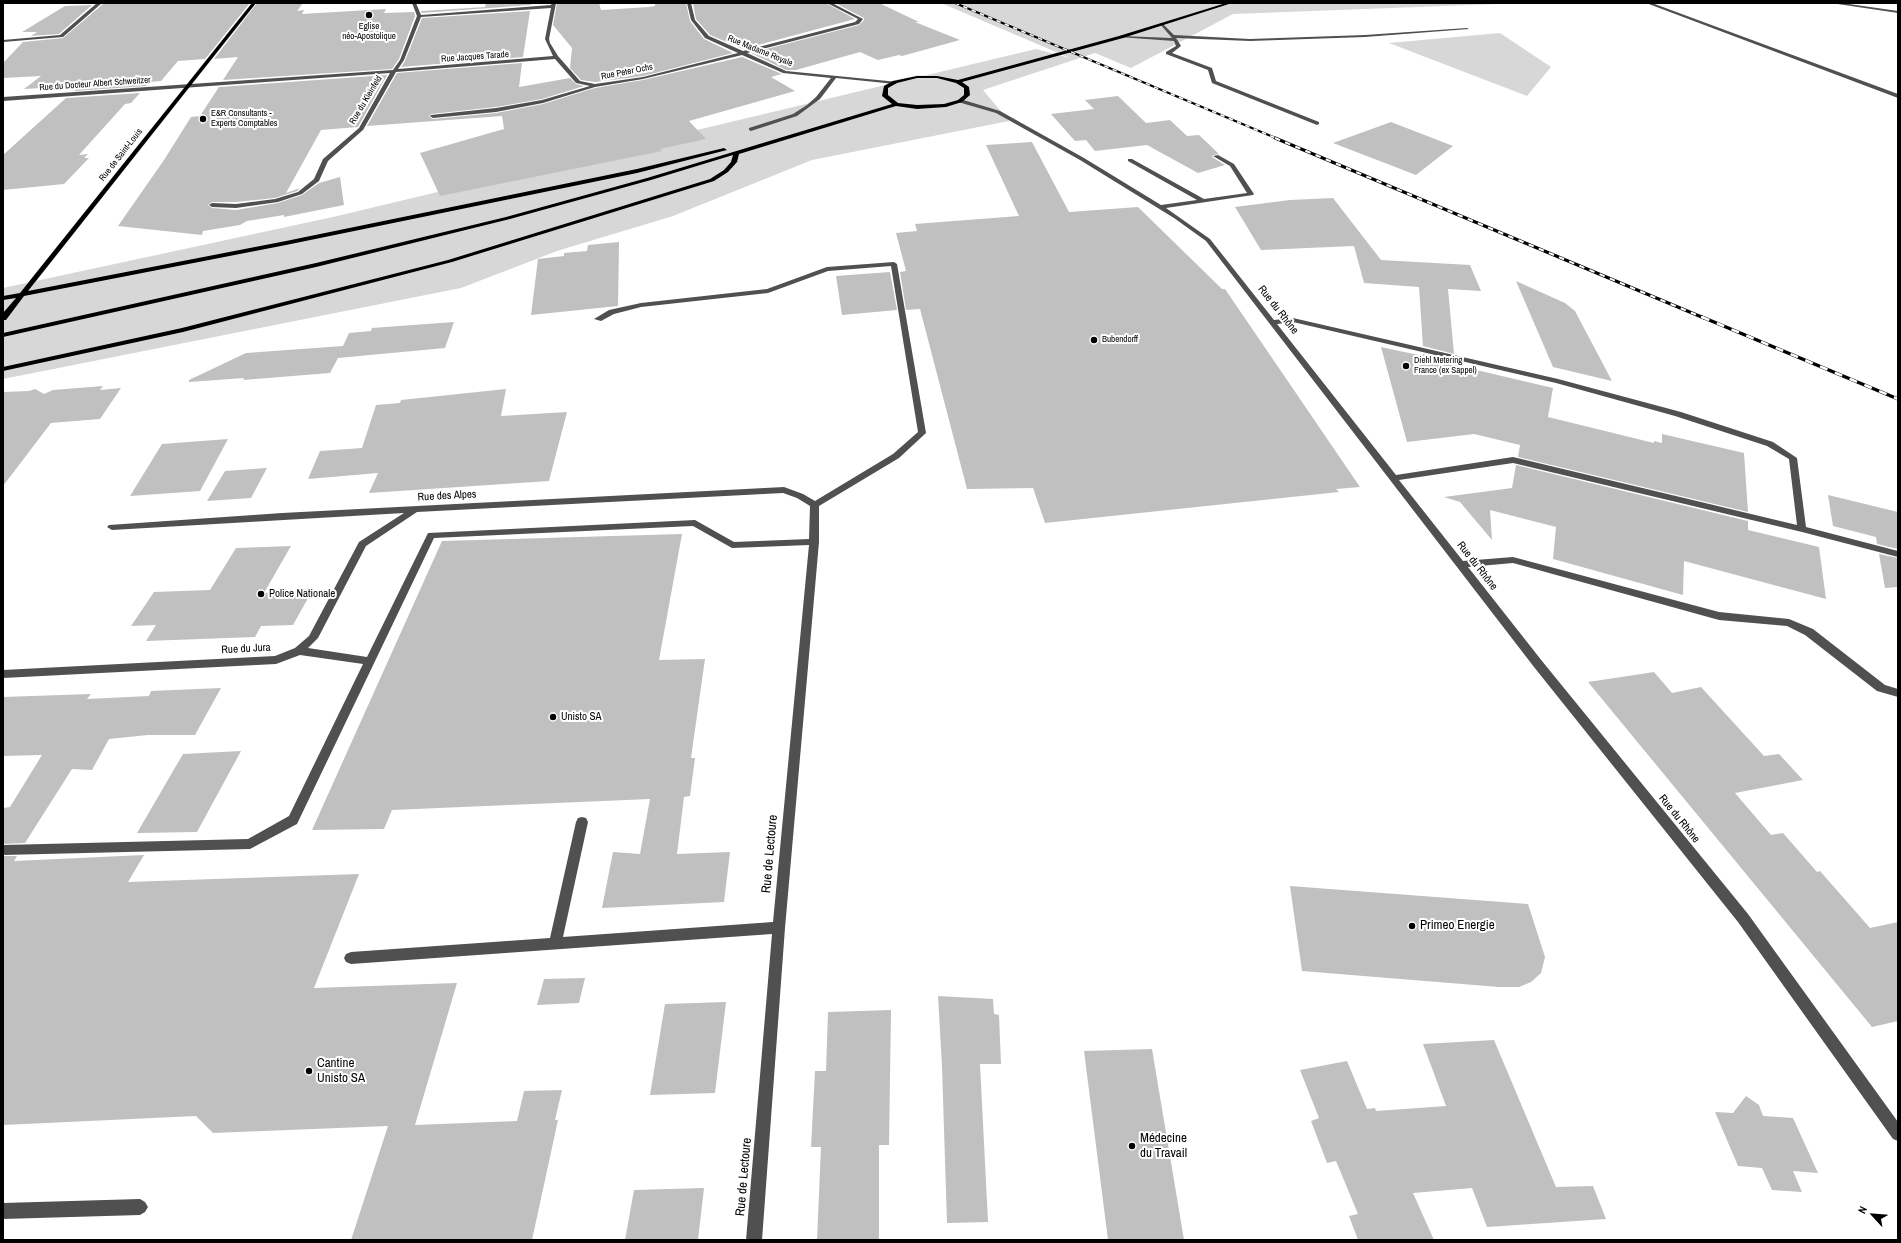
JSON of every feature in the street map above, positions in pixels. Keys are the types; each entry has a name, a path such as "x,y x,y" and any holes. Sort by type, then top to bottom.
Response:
{"main road":[{"name":"Rue de Saint-Louis","path":"3,318 254,3"},
{"path":"896,104 885,96 886,87 895,82 917,77 930,77 958,82 1121,37 1230,3"},
{"path":"3,335 339,260 508,218 736,153 896,104 917,107 944,106 960,101 967,95 966,88 958,82"},
{"path":"3,298 356,229 637,171 742,146 765,144"},
{"path":"3,369 183,330 450,261 712,180 726,171 734,162 736,153"}],"street":[{"path":"3,41 61,36 100,3"},
{"path":"414,3 419,16 554,4"},
{"name":"Rue Madame Royale","path":"689,3 693,20 707,37 785,72 895,82"},
{"name":"Rue Peter Ochs","path":"554,4 547,39 556,57 578,82 595,86 643,78 743,53 857,23 861,19 829,3"},
{"path":"1648,3 1898,96"},
{"path":"1833,3 1898,12"},
{"name":"Rue du Kleinfeld","path":"212,205 236,206 276,201 300,193 317,180 325,160 361,129 394,70 402,60 419,16"},
{"path":"1162,24 1175,38 1179,46 1168,53 1210,69 1214,82 1317,123"},
{"path":"1121,37 1250,40 1365,36 1467,30"},
{"name":"Rue Jacques Tarade","path":"394,70 514,62 556,57"},
{"name":"Rue du Kleinfeld","path":"188,85 394,70"},
{"path":"751,129 795,115 818,98 835,76"},
{"path":"302,82 305,77"},
{"name":"Rue du Docteur Albert Schweitzer","path":"3,99 188,85"},
{"path":"433,116 496,110 543,101 595,86"},
{"name":"Rue du Rhône","path":"960,101 998,112 1082,159 1160,207 1208,240 1543,669 1742,918 1898,1134"},
{"path":"1160,207 1251,194 1232,165 1216,156"},
{"path":"1130,160 1203,201"},
{"path":"598,319 612,312 641,306 768,291 827,269 894,264 922,434 896,456 815,505"},
{"path":"1272,322 1293,320 1558,381 1678,414 1770,444 1793,458 1802,530"},
{"path":"1393,478 1513,460 1898,554"},
{"name":"Rue des Alpes","path":"112,527 282,516 784,490 800,496 815,505"},
{"name":"Rue de Lectoure","path":"754,1240 779,928 814,542 815,505"},
{"name":"Rue du Jura","path":"3,674 276,660 298,651 313,638 362,544 390,524 417,509"},
{"path":"3,850 250,844 293,820 431,535 695,523 732,545 814,542"},
{"path":"1461,564 1513,560 1719,616 1789,623 1809,632 1881,688 1898,693"},
{"path":"298,651 370,661"},
{"path":"555,944 582,822"},
{"path":"351,958 779,928"},
{"path":"3,1211 140,1207"}],"shaded area":[{"path":"941,3 1523,3 1233,14 1131,68 1095,53 983,90 1009,121 812,160 673,216 557,251 461,288 3,379 3,288 333,217 1036,49 1070,58"},
{"path":"1500,33 1551,67 1527,96 1389,43"}],"building":[{"path":"250,3 205,59 178,61 161,81 149,82 146,86 74,91 79,86 24,89 41,76 3,78 3,63 23,42 63,38 103,4"},
{"path":"257,3 303,3 297,11 304,10 302,14 386,9 384,13 414,12 415,16 399,59 392,69 223,80 238,57 214,59"},
{"path":"486,3 531,3 531,5 422,13 421,11 485,7"},
{"path":"557,3 599,3 601,10 649,7 655,6 655,3 686,3 690,21 704,39 733,53 643,76 595,82 581,80 570,68 572,48 553,25"},
{"path":"693,3 826,3 855,19 743,49 710,35 696,19"},
{"path":"835,3 879,3 919,22 915,22 960,40 902,56 899,55 878,60 860,52 796,70 786,70 751,53 859,25 864,20 864,18"},
{"path":"92,5 59,34 31,36 37,32 22,32 65,6"},
{"path":"530,11 523,57 401,67 405,61 422,18"},
{"path":"742,57 782,74 771,77 795,91 689,121 706,139 660,149 662,151 440,196 420,153 504,129 502,116 367,126 397,73 522,63 519,87 570,78 576,84 584,86 542,99 496,107 431,114 429,116 433,119 496,113 543,104 595,88 643,80"},
{"path":"387,75 358,127 321,130 286,193 300,188 297,191 275,198 236,202 212,202 208,205 212,208 236,210 278,203 302,195 319,183 340,177 344,205 284,217 284,215 247,221 240,225 203,231 202,235 118,226 164,160 191,117 200,116 219,87"},
{"path":"140,93 131,103 125,104 79,155 88,154 84,158 89,158 64,184 3,190 3,155 66,98"},
{"path":"1118,96 1146,123 1170,120 1187,136 1199,135 1219,154 1213,155 1212,157 1225,165 1198,173 1147,145 1095,151 1086,140 1075,141 1051,114 1094,109 1085,100"},
{"path":"1391,122 1453,146 1416,175 1333,143"},
{"name":"Bubendorff","path":"1032,142 1069,212 1138,207 1222,289 1225,289 1360,487 1336,489 1339,492 1045,523 1033,488 967,489 920,309 906,310 900,272 906,271 896,233 917,231 915,224 1019,216 986,145"},
{"path":"1333,198 1381,260 1470,265 1481,291 1448,289 1454,354 1423,346 1419,287 1364,283 1354,246 1261,250 1235,207 1290,200"},
{"path":"619,242 618,306 531,315 538,259 564,256 564,253 587,251 588,245"},
{"path":"890,272 897,310 842,315 836,276"},
{"path":"1516,281 1565,303 1575,311 1612,381 1553,367"},
{"path":"454,322 445,348 338,358 330,373 243,380 244,378 189,382 189,380 246,353 343,346 349,333 371,331 372,328"},
{"path":"1381,347 1455,361 1455,365 1553,388 1548,417 1654,443 1654,441 1662,443 1662,434 1744,453 1748,512 1518,457 1520,445 1474,434 1407,442"},
{"path":"103,386 100,390 121,388 100,419 51,423 3,486 3,392 29,391 35,389 44,394 53,390"},
{"path":"506,389 501,416 567,412 549,481 369,493 378,473 308,479 320,451 362,448 376,405 400,403 401,400"},
{"path":"228,439 200,491 130,496 162,444"},
{"path":"1516,465 1748,521 1748,530 1819,547 1826,599 1684,561 1683,595 1553,559 1556,527 1490,510 1492,540 1460,502 1444,497 1512,488"},
{"path":"267,468 251,498 207,501 225,471"},
{"path":"1828,495 1898,512 1898,549 1877,544 1876,537 1833,526"},
{"path":"682,534 659,660 705,659 691,758 695,758 690,796 684,797 677,854 730,852 724,902 602,908 613,852 640,854 650,799 392,810 384,829 312,830 442,541"},
{"name":"Police Nationale","path":"291,546 264,593 312,591 293,625 261,626 255,637 146,641 156,625 131,626 154,592 210,590 236,548"},
{"path":"1879,554 1898,558 1898,587 1885,588"},
{"path":"1654,672 1672,693 1701,687 1764,756 1779,754 1803,780 1735,793 1771,835 1783,833 1817,872 1820,871 1870,928 1898,922 1898,1021 1872,1027 1588,682"},
{"path":"221,688 195,735 148,735 109,739 92,770 72,769 25,843 3,844 3,808 10,807 42,755 3,756 3,697 91,694 87,699 149,696 151,691"},
{"path":"241,751 197,832 137,833 183,754"},
{"path":"144,855 128,882 359,874 314,988 457,983 415,1125 517,1121 524,1091 562,1090 555,1120 558,1120 532,1240 351,1240 388,1126 213,1133 196,1116 3,1125 3,856 17,856 14,861"},
{"name":"Primeo Energie","path":"1290,886 1528,904 1545,957 1541,973 1531,982 1519,987 1499,987 1302,971"},
{"path":"585,978 579,1003 537,1005 544,979"},
{"path":"938,996 993,999 994,1014 999,1015 1001,1064 980,1064 988,1222 947,1223 942,1066"},
{"path":"726,1002 715,1093 650,1095 665,1004"},
{"path":"891,1010 889,1145 879,1145 879,1240 817,1240 821,1147 811,1147 815,1071 826,1071 828,1012"},
{"path":"1494,1040 1556,1187 1593,1186 1606,1219 1487,1227 1472,1188 1413,1193 1434,1240 1358,1240 1349,1216 1358,1214 1336,1161 1327,1163 1311,1121 1319,1118 1300,1070 1347,1061 1367,1109 1375,1108 1376,1111 1446,1106 1423,1044"},
{"name":"Médecine du Travail","path":"1152,1049 1184,1240 1108,1240 1084,1051"},
{"path":"1746,1096 1759,1105 1763,1116 1793,1118 1818,1173 1793,1171 1802,1192 1772,1190 1762,1168 1738,1166 1715,1112 1733,1113"},
{"path":"704,1188 698,1240 625,1240 634,1190"}],"railway":[{"path":"955,3 1278,139"},
{"path":"1275,138 1704,318"},
{"path":"1702,317 1898,399"}],"place":[{"name":"Eglise néo-Apostolique","path":"369,15"},
{"name":"E&R Consultants - Experts Comptables","path":"203,119"},
{"name":"Bubendorff","path":"1094,340"},
{"name":"Diehl Metering France (ex Sappel)","path":"1406,366"},
{"name":"Police Nationale","path":"261,594"},
{"name":"Unisto SA","path":"553,717"},
{"name":"Primeo Energie","path":"1412,926"},
{"name":"Cantine Unisto SA","path":"309,1071"},
{"name":"Médecine du Travail","path":"1132,1146"}]}
